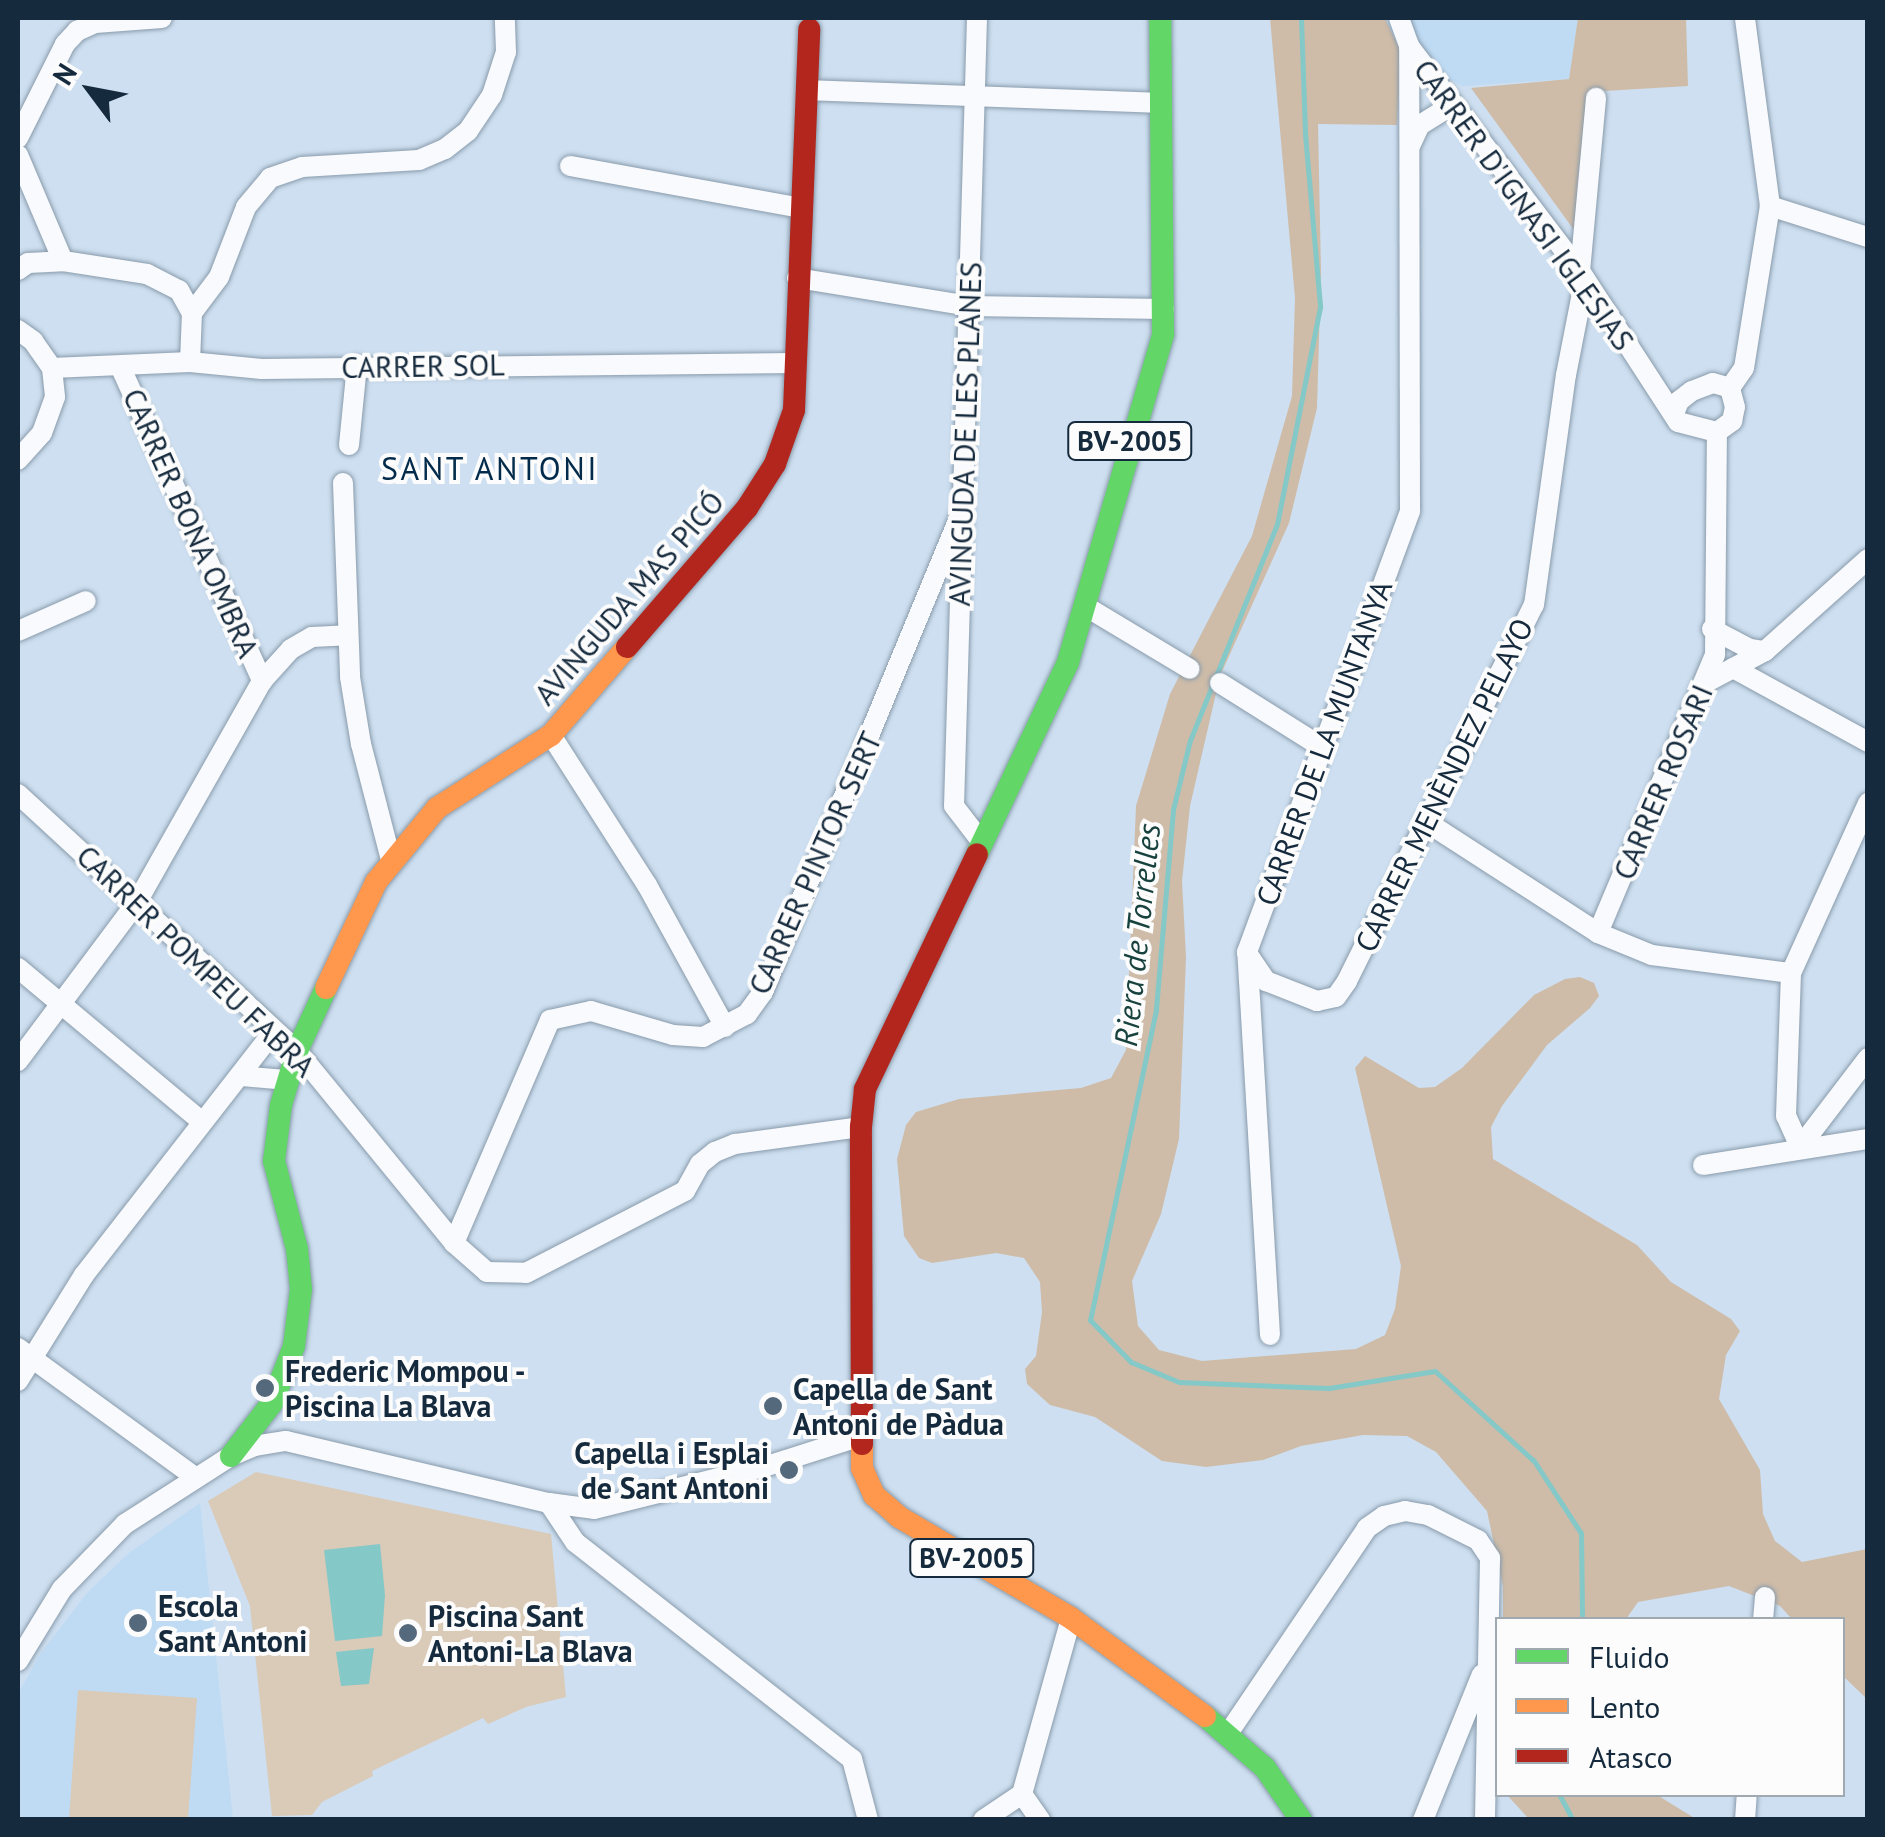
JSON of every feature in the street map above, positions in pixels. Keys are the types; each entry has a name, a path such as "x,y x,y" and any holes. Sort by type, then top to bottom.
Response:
{"main road":[{"name":"BV-2005","path":"1160,18 1163,334 1085,606 1052,698 870,1075 860,1127 861,1436 867,1483 899,1518 1072,1618 1150,1673 1265,1768 1302,1820"},
{"name":"AVINGUDA MAS PICÓ","path":"231,1456 272,1404 294,1346 301,1289 297,1249 274,1161 287,1080 297,1051 390,860 437,808 551,735 747,508 774,464 794,410 809,29"}],"street":[{"path":"18,138 65,44 78,31 96,23 162,18"},
{"path":"192,313 219,277 246,207 270,178 302,167 419,160 445,149 468,131 492,95 506,52 504,18"},
{"name":"AVINGUDA DE LES PLANES","path":"977,18 954,806 981,841"},
{"path":"1399,18 1409,46"},
{"path":"1730,388 1713,383 1692,391 1679,400 1674,414 1678,422 1717,432 1732,421 1735,408 1730,388 1744,368 1770,206 1745,18"},
{"name":"CARRER D'IGNASI IGLESIAS","path":"1409,46 1582,277 1674,414"},
{"name":"CARRER DE LA MUNTANYA","path":"1270,1335 1246,952 1410,512 1406,152 1409,46"},
{"path":"808,90 1160,104"},
{"name":"CARRER MENÈNDEZ PELAYO","path":"1246,952 1266,982 1317,1001 1336,997 1534,605 1582,277 1596,98"},
{"path":"1406,152 1420,125 1444,110 1454,110"},
{"path":"18,155 62,261"},
{"path":"570,166 800,208"},
{"path":"1770,206 1868,237"},
{"path":"18,270 28,263 62,261 147,274 178,290 192,313 190,362"},
{"path":"798,278 969,306 1164,308"},
{"path":"18,330 34,341 52,368 55,398 42,433 18,460"},
{"name":"CARRER SOL","path":"52,368 190,362 262,369 794,363"},
{"path":"350,445 357,365"},
{"name":"CARRER BONA OMBRA","path":"120,366 262,681"},
{"name":"CARRER ROSARI","path":"1598,933 1707,682 1715,655 1712,629 1717,432"},
{"path":"343,484 348,635 361,744 390,860"},
{"name":"CARRER PINTOR SERT","path":"454,1243 550,1020 591,1010 673,1034 703,1037 747,1014 777,965 960,516"},
{"path":"1707,682 1766,651 1868,559"},
{"path":"18,630 86,601"},
{"path":"1085,606 1190,668"},
{"path":"1712,629 1750,649 1766,651"},
{"path":"18,1061 137,902 262,681 291,649 312,637 348,635"},
{"path":"1733,668 1868,742"},
{"path":"1220,683 1320,746"},
{"path":"551,735 646,885 725,1027"},
{"name":"CARRER POMPEU FABRA","path":"18,794 297,1051 454,1243 487,1272 526,1274 685,1191 700,1164 714,1152 735,1144 860,1127"},
{"path":"1800,1146 1786,1116 1791,973 1868,803"},
{"path":"1425,821 1598,933 1652,955 1791,973"},
{"path":"18,968 202,1122"},
{"path":"18,1382 25,1354 274,1032"},
{"path":"1800,1146 1868,1058"},
{"path":"240,1076 287,1080"},
{"path":"1702,1165 1800,1146 1868,1139"},
{"path":"25,1354 195,1477"},
{"path":"272,1404 272,1418 286,1441 549,1503 594,1509 730,1476 861,1436"},
{"name":"AVINGUDA MAS PICÓ","path":"18,1660 62,1589 125,1524 231,1456 254,1446 286,1441"},
{"path":"549,1503 576,1542 852,1759 868,1820"},
{"path":"576,1542 594,1509"},
{"path":"1227,1735 1343,1558 1367,1528 1384,1516 1405,1511 1428,1515 1478,1540 1490,1558 1485,1820"},
{"path":"1763,1617 1765,1597"},
{"path":"983,1820 1022,1794 1072,1618"},
{"path":"1423,1820 1486,1662"},
{"path":"1022,1794 1040,1820"}],"shaded area":[{"path":"1270,18 1385,18 1401,52 1397,125 1318,124 1321,272 1317,408 1289,523 1220,676 1190,806 1182,881 1186,957 1179,1139 1161,1214 1132,1281 1138,1326 1159,1350 1202,1361 1356,1349 1385,1335 1395,1309 1401,1266 1355,1068 1365,1056 1419,1088 1435,1087 1462,1068 1534,995 1565,979 1580,977 1594,983 1599,996 1547,1045 1502,1106 1491,1127 1493,1159 1637,1245 1671,1282 1731,1319 1740,1331 1726,1355 1719,1399 1760,1470 1763,1514 1775,1541 1802,1562 1867,1549 1867,1699 1845,1678 1845,1617 1790,1617 1780,1606 1729,1586 1638,1602 1627,1617 1503,1617 1503,1587 1487,1511 1436,1452 1407,1436 1363,1435 1301,1446 1263,1460 1206,1467 1162,1461 1095,1417 1050,1405 1027,1384 1025,1369 1036,1356 1042,1312 1040,1282 1024,1258 996,1253 932,1263 919,1258 904,1236 897,1159 906,1125 916,1112 959,1099 1081,1088 1111,1078 1126,1050 1136,806 1170,694 1252,536 1292,396 1295,298"},
{"path":"1385,18 1578,18 1569,79 1462,86 1401,52"},
{"path":"1578,18 1686,18 1688,86 1588,92 1574,230 1471,88 1569,79"},
{"name":"Piscina Sant Antoni-La Blava","path":"256,1472 551,1534 566,1697 526,1707 488,1724 483,1718 372,1771 373,1776 322,1802 312,1815 272,1816 250,1606 208,1501"},
{"name":"Escola Sant Antoni","path":"200,1503 233,1819 18,1820 18,1694 41,1653 87,1593 129,1553"},
{"path":"380,1544 385,1595 382,1636 335,1641 324,1550"},
{"path":"374,1648 369,1684 341,1686 336,1652"},
{"path":"78,1690 197,1698 188,1819 69,1819"},
{"path":"1509,1797 1660,1797 1696,1819 1529,1819"}],"waterway":[{"name":"Riera de Torrelles","path":"1301,18 1305,134 1320,307 1277,524 1190,740 1173,810 1156,1010 1090,1320 1131,1362 1179,1382 1329,1388 1435,1371 1534,1461 1581,1533 1582,1617"},
{"name":"Riera de Torrelles","path":"1561,1797 1573,1820"}],"traffic: fast":[{"path":"977,854 1068,662 1163,334 1160,18"},
{"path":"231,1456 272,1403 294,1346 301,1289 297,1249 274,1161 281,1105 297,1051 326,988"},
{"path":"1205,1716 1265,1768 1301,1820"}],"traffic: slow":[{"path":"326,988 376,882 437,808 551,735 627,647"},
{"path":"862,1444 862,1468 874,1495 899,1517 1071,1618 1205,1716"}],"traffic: jam":[{"path":"627,647 747,508 775,464 794,410 809,29"},
{"path":"862,1444 861,1127 865,1089 977,854"}],"place":[{"name":"Frederic Mompou - Piscina La Blava","path":"265,1388"},
{"name":"Capella de Sant Antoni de Pàdua","path":"773,1406"},
{"name":"Capella i Esplai de Sant Antoni","path":"789,1470"},
{"name":"Escola Sant Antoni","path":"138,1623"},
{"name":"Piscina Sant Antoni-La Blava","path":"408,1633"}],"district":[{"name":"SANT ANTONI","path":"490,468"}]}
